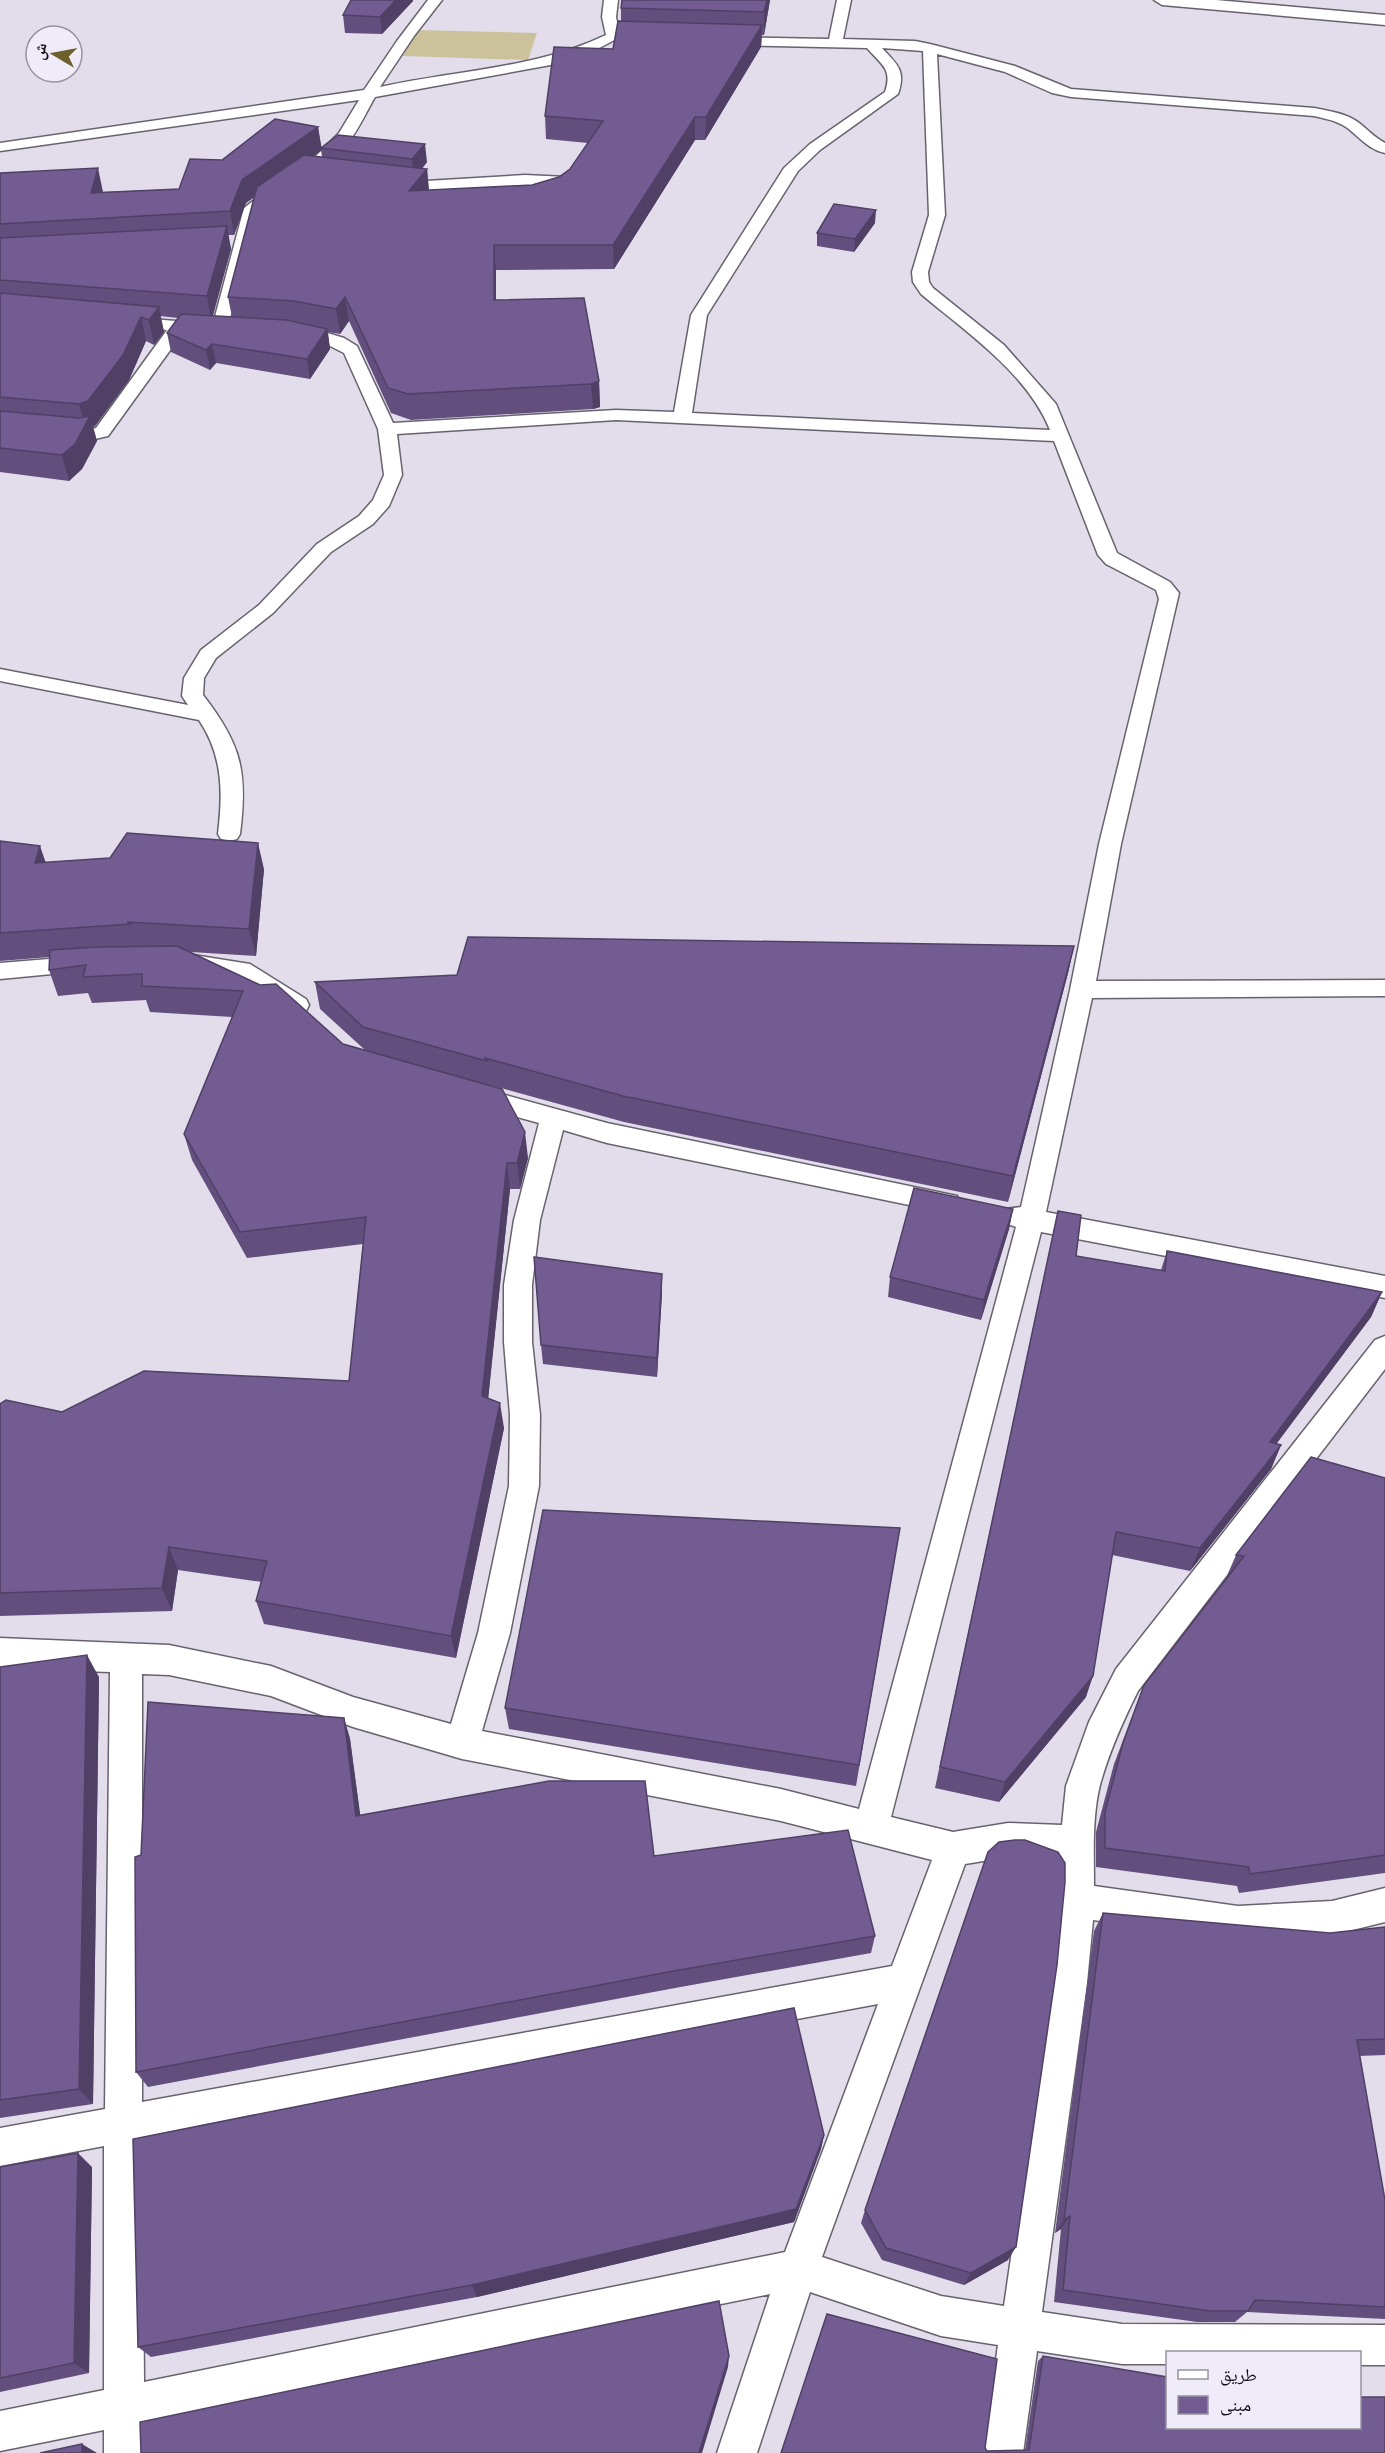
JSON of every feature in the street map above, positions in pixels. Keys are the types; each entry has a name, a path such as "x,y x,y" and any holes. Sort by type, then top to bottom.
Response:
{"street":[{"path":"326,174 304,171 337,147 355,124 369,94 413,25 435,0"},
{"path":"611,0 609,17 613,37"},
{"path":"835,44 844,0"},
{"path":"1162,0 1385,20"},
{"path":"0,147 369,94 419,83 547,63 574,55 613,37 636,38"},
{"path":"706,40 872,46 915,45 1010,69 1057,90 1071,93 1325,114 1337,117 1354,126 1365,138 1385,149"},
{"path":"682,418 699,315 786,177 792,168 815,147 891,94 896,80 892,66 872,46"},
{"path":"871,1828 1031,1220 1082,990 1110,844 1169,599 1163,586 1113,560 1108,555 1059,436 1050,408 998,349 927,291 921,282 920,272 937,215 930,48"},
{"path":"220,329 236,242 252,208 296,176"},
{"path":"380,181 426,186 525,180 567,182"},
{"path":"110,321 243,330"},
{"path":"0,428 86,436 102,432 179,326"},
{"path":"229,834 235,795 228,748 208,715 192,696 194,678 208,654 266,609 324,548 366,519 382,502 393,475 387,429 351,350 340,342 313,334 278,332"},
{"path":"387,429 580,416 682,418 1059,436"},
{"path":"0,675 208,715"},
{"path":"166,962 190,962 241,970 301,1008 316,1022"},
{"path":"0,971 106,963"},
{"path":"1082,990 1385,988"},
{"path":"453,1090 607,1133 1031,1220 1385,1287"},
{"path":"462,1743 494,1633 524,1486 525,1415 518,1342 518,1285 527,1220 553,1118"},
{"path":"1003,2453 1069,1983 1077,1901 1077,1842 1083,1786 1105,1722 1127,1680 1385,1348"},
{"path":"1293,1464 1323,1472"},
{"path":"0,1653 169,1660 271,1681 353,1712 462,1743 781,1805 953,1849 1008,1840 1077,1842"},
{"path":"124,2453 123,2124 126,1658"},
{"path":"737,2453 798,2269 953,1849"},
{"path":"1077,1901 1250,1923 1332,1918 1385,1905"},
{"path":"0,2147 904,1981"},
{"path":"0,2431 798,2269 941,2316 1122,2344 1385,2345"}],"shaded area":[{"path":"416,30 537,33 528,60 403,56"}],"building":[{"path":"351,0 396,0 380,17 343,15"},
{"path":"622,0 767,0 764,12 621,8"},
{"path":"618,21 762,25 706,117 695,117 613,245 494,245 494,300 584,298 599,381 591,384 408,394 388,388 345,297 336,309 294,301 228,297 257,187 304,155 427,169 409,191 532,185 559,177 570,169 603,121 545,116 554,47 613,49"},
{"path":"275,119 318,127 242,180 230,211 0,224 0,173 98,168 91,193 179,189 190,159 222,160"},
{"path":"338,135 425,144 412,159 321,148"},
{"path":"834,204 876,210 855,239 817,233"},
{"path":"227,226 207,296 0,280 0,238"},
{"path":"0,293 159,307 149,320 141,317 123,355 88,401 79,404 0,397"},
{"path":"181,314 287,320 327,329 307,359 212,344 206,350 167,333"},
{"path":"0,411 79,418 90,416 75,444 62,455 0,448"},
{"path":"127,833 258,843 249,929 127,922 132,924 0,933 0,841 40,846 35,863 110,858"},
{"path":"468,937 1074,946 1013,1176 623,1096 363,1027 315,982 457,975"},
{"path":"177,946 260,985 276,984 343,1044 502,1089 525,1132 517,1163 507,1163 482,1396 500,1403 451,1636 256,1601 267,1561 169,1547 162,1588 0,1593 0,1404 6,1400 62,1412 144,1371 349,1381 366,1217 240,1232 184,1134 243,991 142,986 142,974 83,977 86,965 49,970 50,950"},
{"path":"914,1188 1013,1209 984,1300 890,1277"},
{"path":"1058,1211 1081,1215 1076,1256 1165,1271 1167,1251 1382,1292 1270,1442 1281,1445 1200,1548 1116,1532 1093,1676 1005,1782 940,1767"},
{"path":"534,1257 662,1274 657,1358 541,1345"},
{"path":"1311,1457 1385,1478 1385,1855 1250,1874 1249,1867 1105,1848 1105,1812 1123,1743 1144,1685 1244,1556 1236,1555"},
{"path":"543,1510 900,1528 859,1765 505,1708"},
{"path":"87,1655 79,2089 0,2100 0,1667"},
{"path":"148,1702 344,1718 356,1816 549,1781 645,1781 654,1856 848,1830 875,1936 674,1971 136,2072 135,1857 141,1855"},
{"path":"1025,1840 1058,1852 1065,1863 1057,1965 1016,2247 971,2273 886,2248 865,2210 988,1852 999,1842"},
{"path":"1103,1913 1330,1933 1385,1927 1385,2039 1357,2040 1385,2200 1385,2307 1255,2300 1248,2311 1210,2311 1063,2290 1070,2216 1064,2220"},
{"path":"794,2008 824,2135 796,2209 472,2285 138,2347 133,2139"},
{"path":"78,2153 74,2363 0,2378 0,2167"},
{"path":"719,2301 729,2356 699,2453 141,2453 140,2422"},
{"path":"827,2314 997,2359 985,2448 987,2451 1029,2450 1043,2356 1166,2377 1166,2429 1361,2429 1361,2397 1385,2397 1385,2453 781,2453"},
{"path":"82,2444 82,2453 40,2453"}]}
